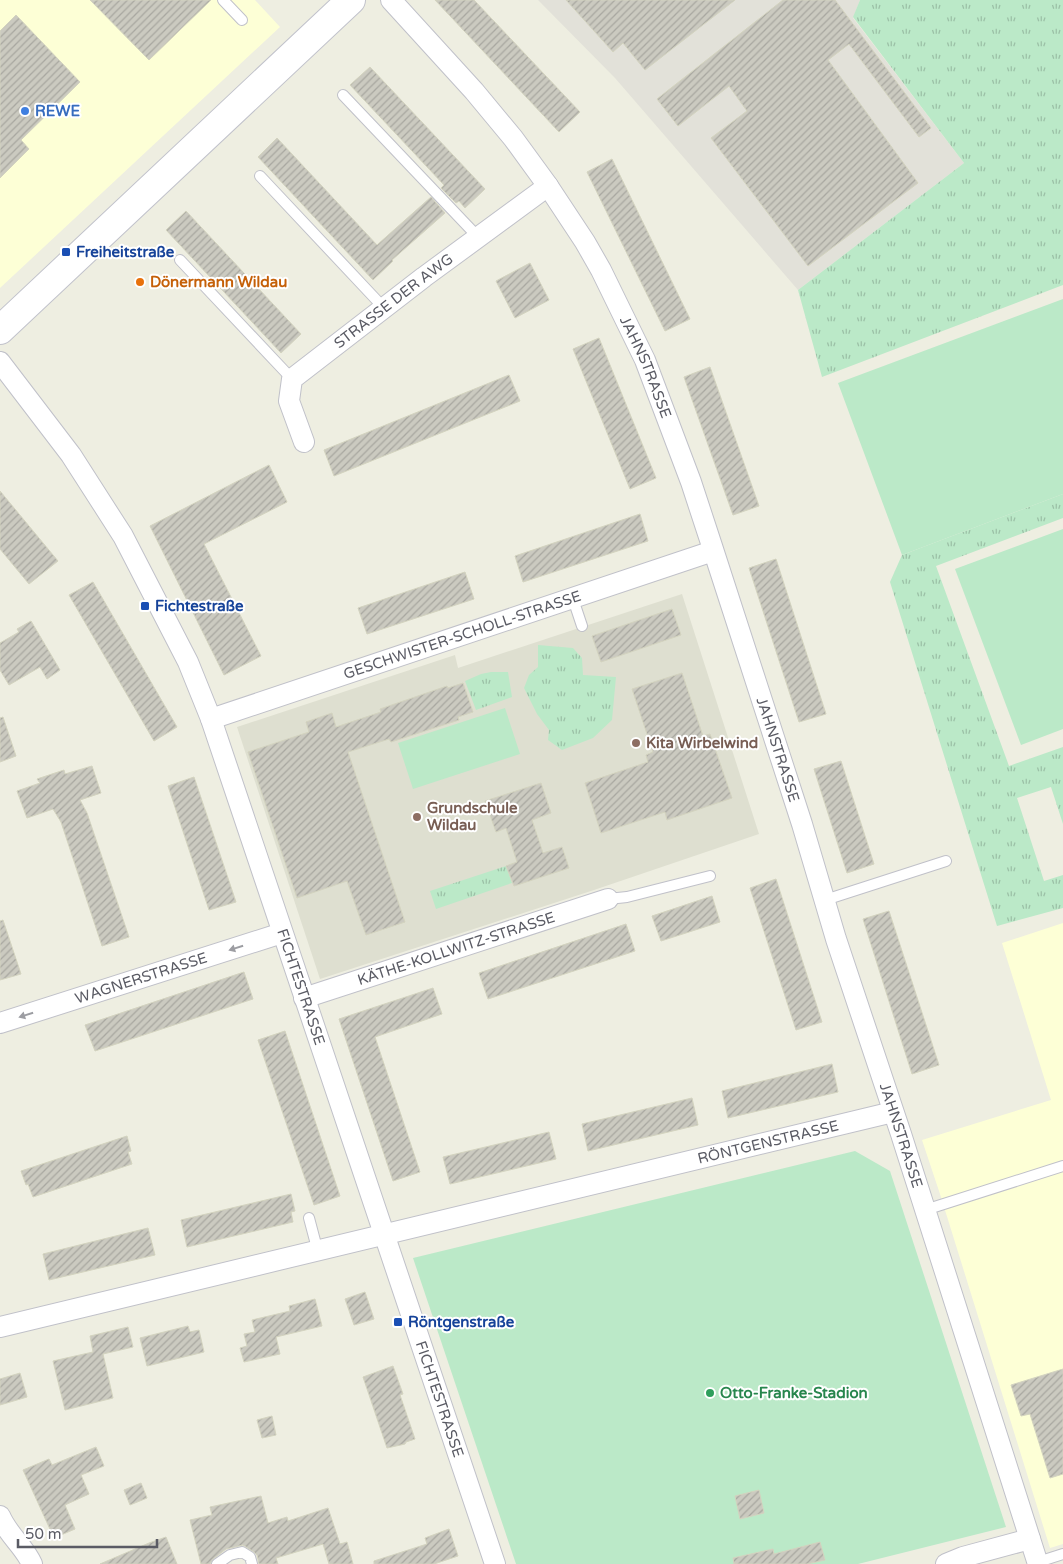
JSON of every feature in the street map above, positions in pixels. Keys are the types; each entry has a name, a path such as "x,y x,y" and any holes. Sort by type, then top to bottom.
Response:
{"street":[{"path":"0,330 351,0"},
{"name":"JAHNSTRASSE","path":"391,0 474,91 513,138 548,186 601,270 645,360 691,482 714,551 824,900 1038,1563"},
{"name":"STRASSE DER AWG","path":"292,379 548,186"},
{"name":"FICHTESTRASSE","path":"0,362 71,455 123,536 188,662 211,719 495,1564"},
{"path":"292,379 289,401 304,442"},
{"name":"GESCHWISTER-SCHOLL-STRASSE","path":"211,719 714,551"},
{"name":"KÄTHE-KOLLWITZ-STRASSE","path":"304,998 608,899"},
{"name":"WAGNERSTRASSE","path":"0,1024 282,933"},
{"name":"RÖNTGENSTRASSE","path":"0,1327 318,1252 893,1112"},
{"path":"0,1516 10,1535 21,1547 32,1564"},
{"path":"946,1564 963,1557 1030,1540"}],"lane":[{"path":"223,0 242,20"},
{"path":"343,95 478,238"},
{"path":"260,176 384,308"},
{"path":"180,260 292,379"},
{"path":"573,599 582,626"},
{"path":"824,900 946,861"},
{"path":"608,899 627,897 710,876"},
{"path":"925,1210 1063,1166"},
{"path":"309,1218 318,1252"},
{"path":"218,1564 230,1554 242,1552 250,1557 252,1564"},
{"path":"1038,1563 1063,1554"}],"shaded area":[{"path":"0,0 255,0 280,27 0,288"},
{"path":"538,0 860,0 853,18 964,163 798,290 615,78"},
{"name":"Grundschule Wildau","path":"682,594 759,834 320,979 237,727 455,655 458,668"},
{"path":"1063,923 1063,1544 1050,1548 922,1140 1051,1100 1002,943"}],"green space":[{"path":"860,0 1063,0 1063,285 822,377 798,290 964,163 853,17"},
{"path":"1063,299 1063,494 902,555 838,383"},
{"path":"1063,494 1063,518 936,566 1009,766 1063,747 1063,824 1051,787 1017,798 1044,881 1063,875 1063,908 997,926 890,582 902,555"},
{"path":"1063,529 1063,729 1021,745 955,569"},
{"path":"538,645 573,648 582,658 583,675 616,677 612,720 593,738 562,750 548,740 549,730 537,714 524,688 529,675 538,667"},
{"path":"491,672 508,672 512,697 476,710 465,681"},
{"path":"505,708 520,754 413,789 398,743"},
{"path":"506,866 512,883 436,909 430,891"},
{"name":"Otto-Franke-Stadion","path":"855,1151 890,1171 1006,1527 858,1564 516,1564 413,1258"}],"building":[{"path":"90,0 211,0 149,60"},
{"path":"435,0 474,0 580,112 559,132"},
{"path":"566,0 735,0 645,70 623,43 613,52"},
{"path":"783,0 835,0 931,128 919,137 849,44 828,60 918,183 808,266 711,138 747,111 729,86 678,126 657,99"},
{"name":"REWE","path":"16,15 80,82 21,140 29,149 0,178 0,31"},
{"path":"370,67 485,189 465,208 459,201 456,203 441,188 444,185 350,85"},
{"path":"277,138 377,245 431,197 445,213 392,260 373,280 258,157"},
{"path":"612,159 690,319 665,331 587,172"},
{"path":"186,211 301,334 281,353 166,230"},
{"path":"530,263 549,300 515,318 496,281"},
{"path":"599,338 656,478 630,489 573,349"},
{"path":"710,367 759,506 733,515 684,377"},
{"path":"509,375 520,401 334,476 324,450"},
{"path":"269,465 287,502 204,544 261,656 224,675 150,526"},
{"path":"0,491 58,561 29,584 0,549"},
{"path":"640,514 648,541 523,582 515,556"},
{"path":"776,559 826,714 799,722 749,568"},
{"path":"465,572 474,599 367,634 358,608"},
{"path":"93,582 177,727 154,741 69,595"},
{"path":"672,609 681,635 601,662 592,636"},
{"path":"31,621 60,670 47,679 40,667 9,685 0,670 0,643 19,632 17,629"},
{"path":"682,673 703,736 710,734 732,798 667,820 665,812 601,833 585,783 648,762 646,755 653,752 632,689"},
{"path":"463,683 473,712 458,717 459,720 391,742 389,739 348,752 405,922 366,935 347,881 297,898 248,752 309,732 306,722 332,713 336,727 381,712 380,709 447,686 448,688"},
{"path":"3,717 16,756 0,762 0,718"},
{"path":"841,761 874,864 847,873 814,769"},
{"path":"92,766 101,793 80,800 87,813 129,937 102,946 61,822 53,809 27,818 17,791 40,783 37,779 64,770 65,774"},
{"path":"194,777 236,902 209,910 168,786"},
{"path":"541,783 551,813 532,820 543,853 562,847 569,868 514,886 506,866 517,862 506,828 496,832 485,801"},
{"path":"776,879 822,1022 796,1030 750,888"},
{"path":"712,896 720,922 661,941 652,916"},
{"path":"889,911 939,1065 912,1074 863,919"},
{"path":"3,920 21,974 0,980 0,921"},
{"path":"626,924 635,951 488,999 479,973"},
{"path":"244,972 253,999 95,1051 85,1025"},
{"path":"433,988 442,1014 375,1037 420,1172 393,1181 339,1019"},
{"path":"285,1031 340,1196 314,1205 258,1040"},
{"path":"832,1064 838,1092 728,1118 722,1091"},
{"path":"692,1098 698,1125 588,1151 582,1124"},
{"path":"549,1132 556,1159 450,1184 443,1157"},
{"path":"127,1136 131,1151 128,1152 132,1164 33,1197 28,1184 26,1185 21,1171"},
{"path":"291,1194 295,1211 291,1212 293,1222 187,1247 181,1220"},
{"path":"148,1228 155,1255 49,1280 43,1254"},
{"path":"365,1292 374,1319 354,1325 345,1299"},
{"path":"315,1299 322,1326 276,1337 280,1354 244,1362 240,1348 247,1346 244,1334 255,1332 252,1320 290,1311 289,1306"},
{"path":"188,1326 190,1332 199,1330 204,1352 147,1366 140,1338"},
{"path":"128,1327 133,1347 103,1354 113,1398 65,1410 53,1361 93,1352 90,1336"},
{"path":"393,1366 403,1394 400,1395 415,1439 405,1444 387,1448 363,1377"},
{"path":"1063,1369 1063,1474 1050,1478 1030,1414 1021,1416 1011,1385"},
{"path":"20,1373 27,1397 0,1405 0,1379"},
{"path":"272,1416 276,1435 262,1438 257,1420"},
{"path":"96,1447 104,1466 81,1475 89,1494 65,1505 75,1529 54,1538 23,1470 49,1459 52,1465"},
{"path":"141,1483 147,1498 130,1505 124,1490"},
{"path":"759,1490 764,1513 740,1519 735,1496"},
{"path":"261,1496 268,1523 287,1517 288,1521 328,1508 340,1544 347,1542 353,1564 329,1564 323,1544 276,1558 278,1564 259,1564 257,1555 243,1545 226,1549 213,1559 210,1564 201,1564 190,1520 212,1515 210,1507"},
{"path":"449,1529 458,1556 434,1564 374,1564 374,1561 427,1544 425,1538"},
{"path":"166,1537 177,1564 100,1564 149,1543"},
{"path":"820,1542 825,1560 807,1564 734,1564 733,1558 773,1549 774,1554"}],"place":[{"name":"REWE","path":"25,111"},
{"name":"Freiheitstraße","path":"66,252"},
{"name":"Dönermann Wildau","path":"140,282"},
{"name":"Fichtestraße","path":"145,606"},
{"name":"Kita Wirbelwind","path":"636,743"},
{"name":"Grundschule Wildau","path":"417,817"},
{"name":"Röntgenstraße","path":"398,1322"},
{"name":"Otto-Franke-Stadion","path":"710,1393"}]}
